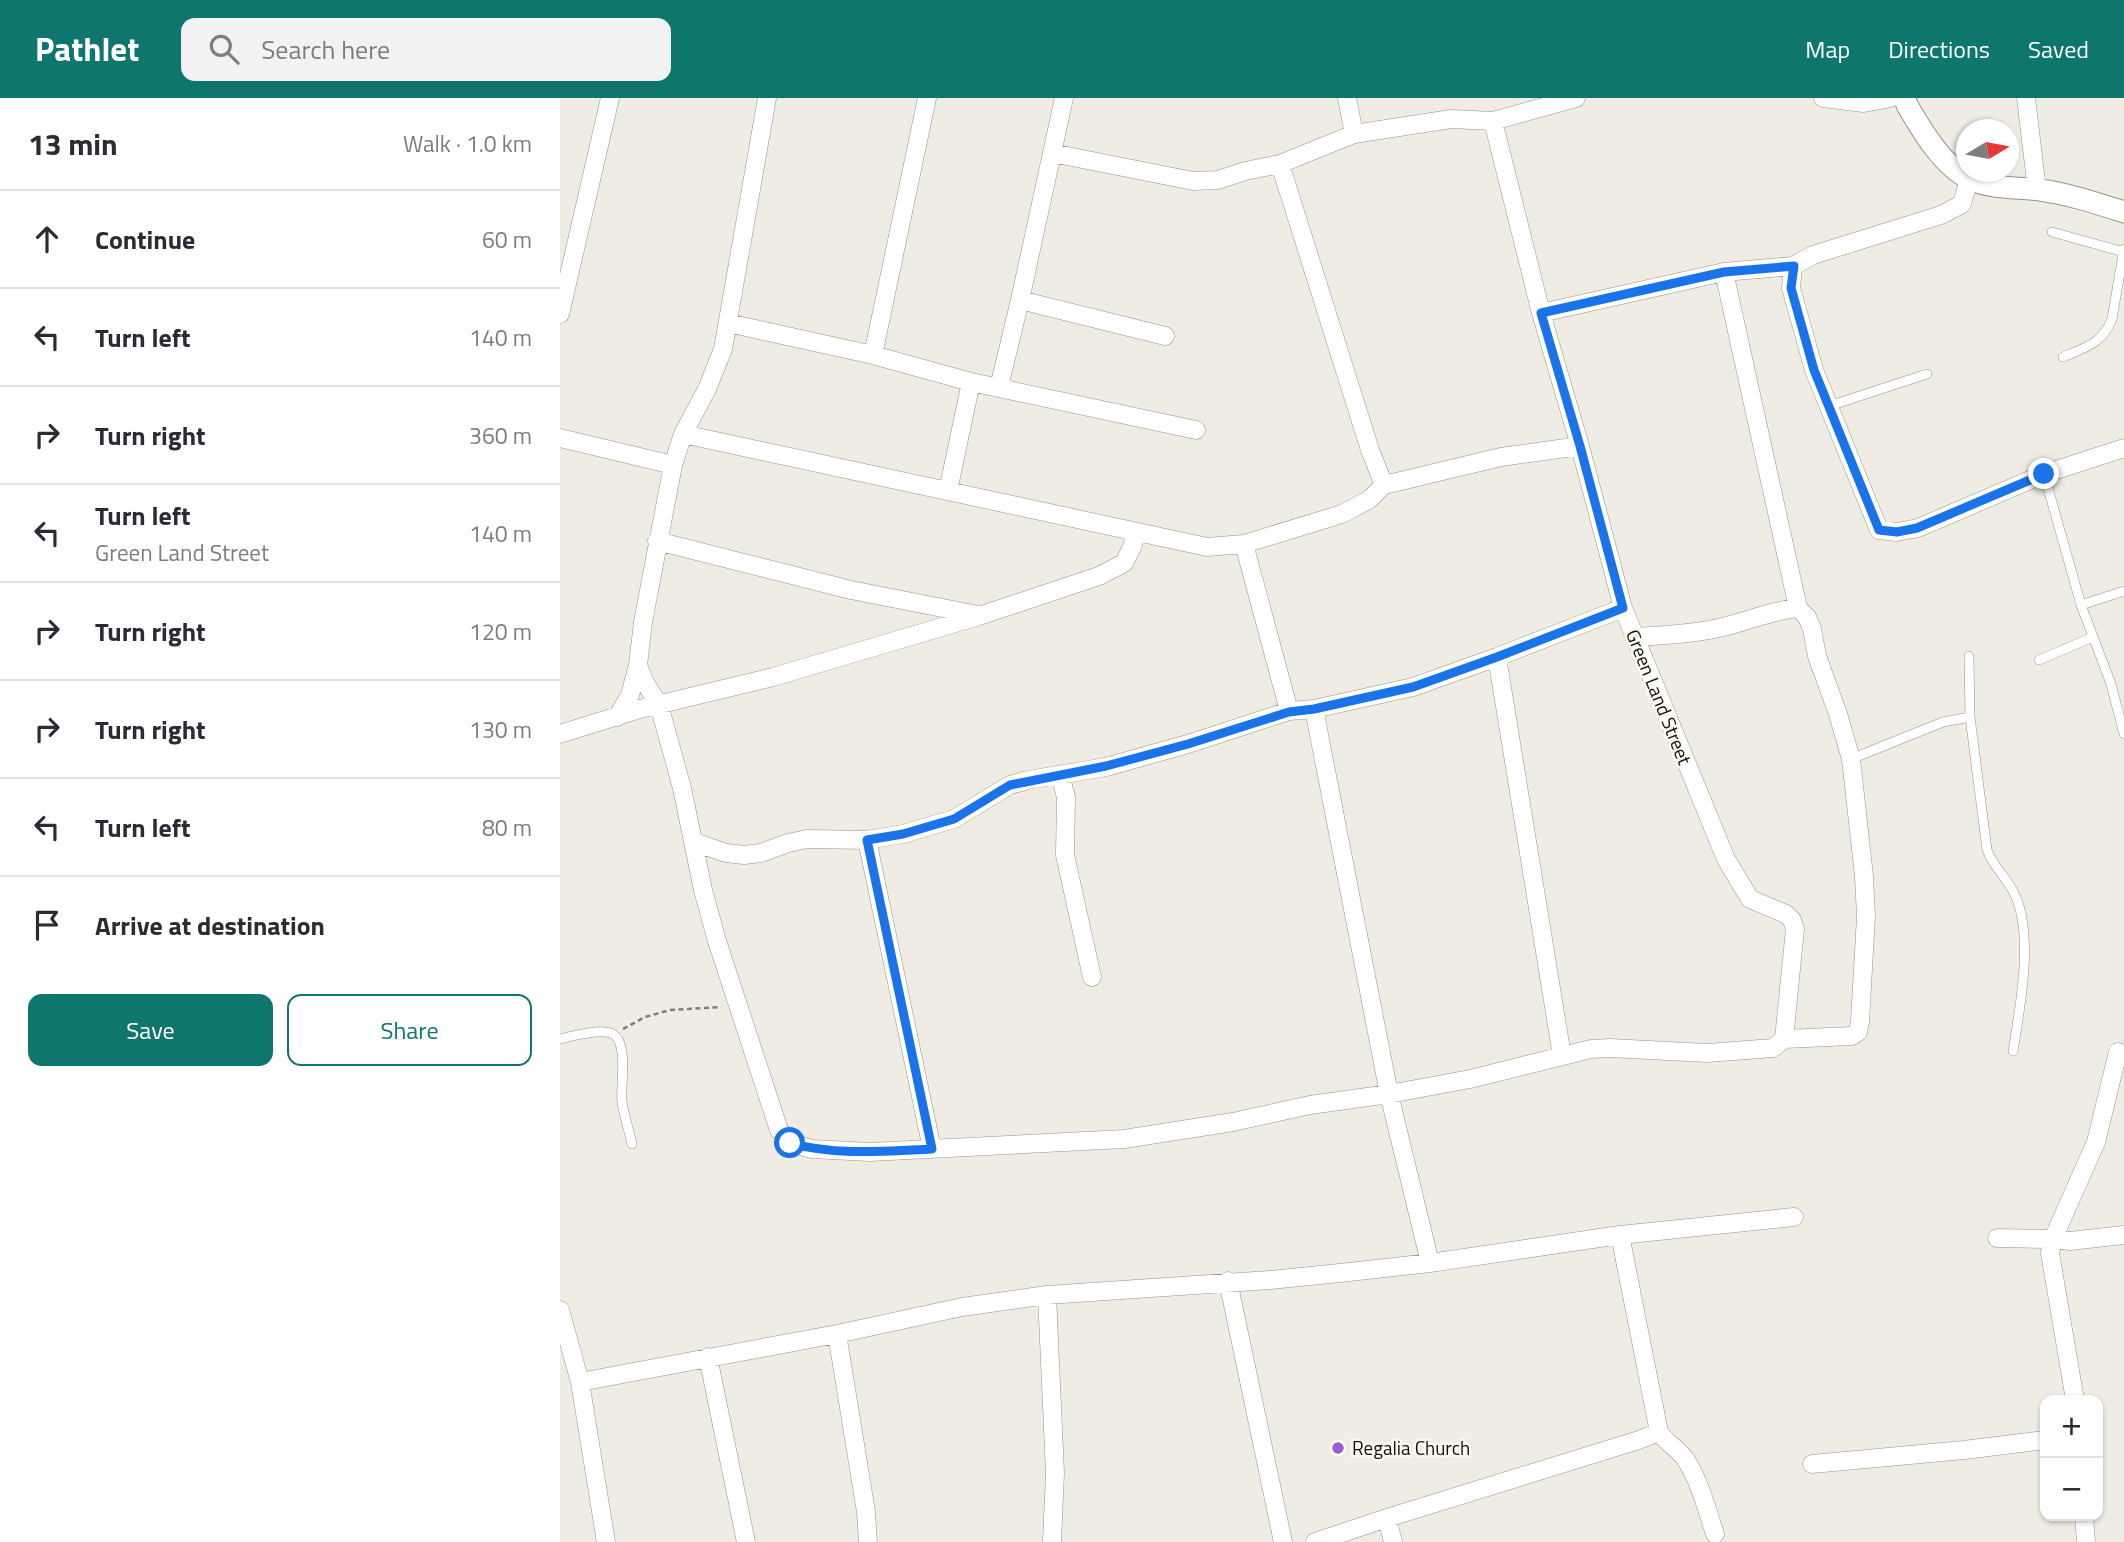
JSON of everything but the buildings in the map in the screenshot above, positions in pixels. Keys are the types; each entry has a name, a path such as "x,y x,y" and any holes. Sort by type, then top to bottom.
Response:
{"street":[{"path":"560,314 610,98"},
{"path":"617,717 630,695 638,665 657,541 673,465 683,434 708,389 723,349 767,98"},
{"path":"873,355 927,98"},
{"path":"999,387 1064,98"},
{"path":"1347,98 1354,134"},
{"path":"1052,153 1193,181 1218,180 1280,164 1354,134 1451,119 1493,121 1576,98"},
{"path":"1823,98 1864,103 1891,98"},
{"path":"1905,98 1906,105 1933,145 1956,170"},
{"path":"2026,98 2037,190"},
{"name":"Green Land Street","path":"1493,121 1541,313 1623,608 1726,859 1750,900 1786,914 1795,929 1784,1039"},
{"path":"1280,164 1370,450 1384,485"},
{"path":"1541,313 1724,272 1794,266 1813,256 1941,215 1962,204 1968,182"},
{"path":"1981,182 2078,197 2124,212"},
{"path":"1794,266 1791,288 1814,370 1879,530 1897,532 1917,528 2044,474 2124,448"},
{"path":"638,665 644,681 659,705 710,915 779,1130 790,1143 812,1149 870,1152 1124,1139 1470,1079 1591,1049 1707,1053 1773,1048 1784,1039 1847,1038 1858,1032 1860,1022 1866,916 1851,759 1816,656 1812,629 1807,617 1798,608 1724,272"},
{"path":"1020,300 1165,336"},
{"path":"728,323 873,355 971,382 1196,430"},
{"path":"948,491 971,382"},
{"path":"683,434 1207,547 1244,544 1342,514 1370,499 1384,485 1501,457 1580,446"},
{"path":"560,438 673,465"},
{"path":"560,734 659,705 772,677 1099,576 1124,563 1133,545 1134,532"},
{"path":"657,541 851,590 979,615"},
{"path":"1244,544 1289,712"},
{"path":"694,842 726,853 744,855 761,853 807,839 867,840 903,834 954,819 1010,785 1118,763 1289,712 1413,687 1623,608"},
{"path":"1634,637 1682,634 1724,627 1781,609 1798,608"},
{"path":"1497,657 1562,1056"},
{"path":"1314,709 1389,1094 1430,1263"},
{"path":"1060,775 1066,797 1065,855 1092,977"},
{"path":"867,840 932,1149"},
{"path":"2074,1395 2050,1252 2096,1142 2119,1052"},
{"path":"580,1382 639,1373 962,1307 1047,1295 1270,1280 1430,1263 1620,1235 1794,1217"},
{"path":"1620,1235 1658,1432 1686,1460 1715,1534"},
{"path":"1997,1238 2070,1241 2124,1235"},
{"path":"1228,1281 1283,1542"},
{"path":"1047,1295 1055,1473 1052,1542"},
{"path":"560,1310 580,1382 606,1542"},
{"path":"837,1334 866,1512 868,1542"},
{"path":"708,1357 746,1542"},
{"path":"1315,1542 1658,1432"},
{"path":"1812,1464 2040,1441"},
{"path":"1387,1518 1393,1542"},
{"path":"2084,1521 2086,1542"}],"lane":[{"path":"2052,232 2124,251 2108,328 2102,337 2091,345 2063,357"},
{"path":"1829,406 1927,374"},
{"path":"2044,474 2081,605 2111,684 2124,734"},
{"path":"2081,605 2124,591"},
{"path":"2039,660 2093,637"},
{"path":"1969,656 1970,718 1987,850 1992,862 2013,891 2023,933 2022,996 2013,1051"},
{"path":"1851,759 1943,722 1970,718"},
{"path":"560,1039 606,1032 614,1035 620,1042 622,1102 632,1144"}],"path":[{"path":"614,1035 645,1017 670,1010 708,1009 738,1004"}],"place":[{"name":"Regalia Church","path":"1338,1448"}],"route":[{"path":"790,1143 812,1149 870,1152 932,1149 867,840 903,834 954,819 1010,785 1106,766 1188,744 1289,712 1413,687 1623,608 1541,313 1724,272 1794,266 1791,288 1814,370 1879,530 1897,532 1917,528 2044,474"}]}
